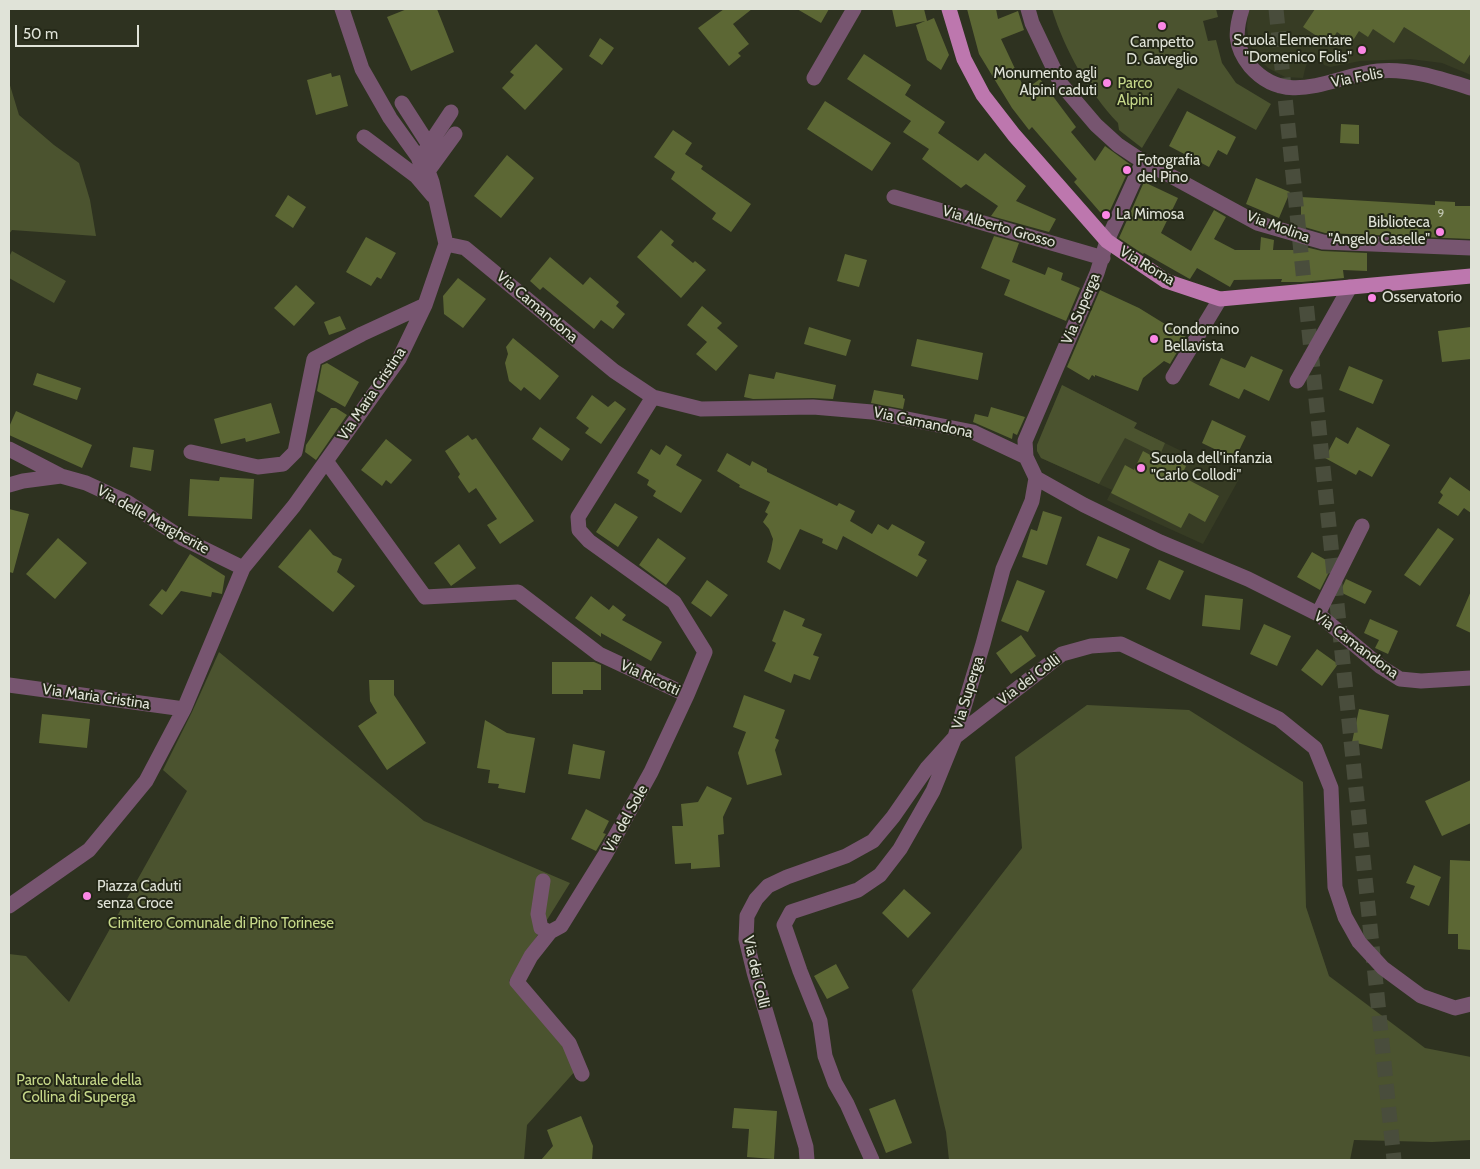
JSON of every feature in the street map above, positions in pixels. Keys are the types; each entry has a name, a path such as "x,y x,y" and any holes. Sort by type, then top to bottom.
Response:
{"main road":[{"name":"Via Roma","path":"949,9 964,59 983,95 1014,135 1107,241 1166,281 1220,299 1471,276"}],"street":[{"path":"342,9 362,69 390,118 424,165 436,199 446,244"},
{"path":"814,78 854,9"},
{"name":"Via Molina","path":"1028,9 1032,23 1061,84 1096,125 1118,145 1143,162 1257,223 1323,242 1471,248"},
{"name":"Via Folis","path":"1242,9 1236,28 1239,46 1245,59 1258,75 1276,86 1296,88 1319,85 1379,71 1412,72 1471,88"},
{"path":"402,103 429,145"},
{"path":"424,165 429,145 451,112"},
{"path":"424,165 455,134"},
{"path":"364,136 416,176 436,199"},
{"name":"Via Superga","path":"1026,457 1025,441 1103,258 1107,241 1143,162"},
{"name":"Via Alberto Grosso","path":"894,197 1103,258"},
{"name":"Via Maria Cristina","path":"9,906 88,850 146,781 184,708 243,568 294,506 399,359 425,305 446,244"},
{"name":"Via Camandona","path":"446,244 465,248 614,371 653,397 701,409 813,407 872,412 973,432 1026,457"},
{"path":"1297,381 1350,287"},
{"path":"1173,377 1220,299"},
{"path":"191,452 258,467 283,464 295,452 314,359 425,305"},
{"name":"Via Ricotti","path":"326,461 425,597 518,592 600,654 687,695 705,652 674,602 589,541 579,530 578,517 653,397"},
{"name":"Via delle Margherite","path":"9,449 61,476 86,483 127,502 182,538 243,568"},
{"path":"1026,457 1036,478"},
{"path":"9,485 61,476"},
{"name":"Via Superga","path":"872,1160 847,1104 835,1084 825,1056 820,1021 784,925 791,912 858,890 880,875 900,849 933,791 954,737 984,644 1003,569 1032,502 1036,478"},
{"name":"Via Camandona","path":"1036,478 1084,505 1160,542 1248,579 1318,614 1381,667 1400,680 1421,681 1471,678"},
{"path":"1318,614 1362,526"},
{"name":"Via dei Colli","path":"807,1160 806,1147 746,939 747,916 756,899 768,886 787,877 846,856 872,841 893,817 927,768 954,737 1062,654 1091,646 1121,644 1279,719 1315,748 1331,788 1335,887 1346,917 1359,942 1383,968 1421,996 1455,1008 1471,1004"},
{"name":"Via Maria Cristina","path":"9,685 184,708"},
{"name":"Via del Sole","path":"582,1074 569,1043 517,982 531,956 550,932 561,926 606,855 651,772 687,695"},
{"path":"543,881 538,914 541,928 550,932"}],"shaded area":[{"name":"Scuola Elementare \"Domenico Folis\"","path":"1253,9 1471,9 1471,75 1442,63 1410,59 1360,61 1330,67 1324,65 1322,60 1315,58 1308,61 1303,78 1285,77 1268,68 1257,57 1249,43 1248,11"},
{"name":"Scuola dell'infanzia \"Carlo Collodi\"","path":"1062,385 1137,423 1134,428 1239,479 1203,544 1107,500 1112,490 1041,458 1037,451 1037,445"}],"green space":[{"name":"Parco Alpini","path":"1052,9 1216,9 1218,17 1203,21 1208,41 1216,40 1222,63 1236,83 1271,104 1256,130 1178,88 1142,148 1119,130 1118,123 1087,84 1057,25"},
{"path":"9,82 19,115 54,145 79,163 90,200 96,236 12,230 9,234"},
{"path":"12,251 66,281 54,303 9,278 9,257"},
{"path":"1062,385 1137,423 1134,428 1165,443 1160,455 1125,438 1099,484 1041,458 1037,451 1037,445"},
{"path":"219,652 424,821 570,883 509,981 553,1024 577,1069 527,1125 524,1160 9,1160 9,954 26,956 69,1002 187,791 163,770"},
{"path":"1087,705 1189,710 1303,782 1306,907 1329,976 1425,1048 1471,1057 1471,1140 1432,1142 1354,1140 1350,1160 949,1160 946,1132 912,990 1022,848 1015,757"}],"building":[{"path":"407,9 437,9 454,52 411,71 387,17"},
{"path":"724,9 752,9 733,24 749,44 738,53 741,56 729,66 698,28"},
{"path":"797,9 829,9 821,23"},
{"path":"892,9 924,9 927,21 934,18 949,55 941,70 927,60 916,25 925,21 896,27"},
{"path":"967,9 996,9 998,19 1018,11 1024,30 1001,39 1025,90 1040,79 1076,127 1071,132 1095,161 1105,146 1131,165 1106,219 1074,182 1077,179 1032,127 1029,130 1012,108 979,54"},
{"path":"1315,9 1471,9 1471,53 1464,64 1404,27 1394,43 1373,29 1368,37 1359,31 1352,42 1337,32 1329,44 1303,27"},
{"path":"600,38 614,48 602,65 589,56"},
{"path":"536,44 563,69 525,110 502,88 514,75 510,72"},
{"path":"864,54 911,85 905,95 945,122 938,133 978,161 985,153 1026,186 1016,201 1056,219 1049,232 991,216 998,206 966,184 961,188 922,159 929,149 903,132 911,121 847,79"},
{"path":"331,73 332,77 340,75 348,106 316,115 307,80"},
{"path":"825,101 891,143 872,171 807,129"},
{"path":"1187,111 1236,137 1227,155 1218,150 1209,167 1169,146"},
{"path":"1341,124 1359,125 1359,144 1340,143"},
{"path":"673,130 692,143 685,154 703,166 701,169 751,204 731,232 712,219 716,213 671,179 675,172 654,157"},
{"path":"507,155 534,178 501,218 474,196"},
{"path":"1256,178 1290,192 1279,218 1246,204"},
{"path":"1144,182 1178,198 1161,233 1191,251 1214,210 1226,217 1214,239 1235,250 1260,250 1261,237 1274,240 1273,250 1302,250 1301,246 1322,251 1367,253 1367,271 1343,270 1344,278 1302,282 1281,282 1282,279 1234,280 1230,287 1197,268 1190,279 1143,254 1119,238"},
{"path":"288,195 306,207 293,228 275,216"},
{"path":"1301,197 1435,205 1435,201 1455,202 1455,206 1471,206 1471,239 1325,233 1301,226"},
{"path":"661,230 674,241 671,245 693,263 695,261 706,270 681,298 637,257"},
{"path":"994,236 1019,243 1012,262 1045,275 1048,267 1063,273 1061,280 1080,288 1066,321 1004,295 1010,280 981,268"},
{"path":"366,237 396,253 381,279 377,277 371,286 346,272"},
{"path":"845,254 867,260 859,287 837,281"},
{"path":"550,257 583,285 590,277 619,302 616,306 625,314 613,329 601,320 594,329 543,287 540,290 530,281"},
{"path":"458,278 486,299 463,328 444,314 443,296"},
{"path":"296,285 315,303 294,326 274,308"},
{"name":"Condomino Bellavista","path":"1100,290 1139,308 1186,337 1170,364 1164,361 1143,378 1138,391 1095,375 1095,377 1092,375 1089,380 1067,367"},
{"path":"702,306 722,323 717,328 738,346 716,371 696,354 707,342 687,325"},
{"path":"340,316 346,329 329,335 324,322"},
{"path":"809,327 851,340 846,356 804,344"},
{"path":"1471,327 1471,359 1442,362 1438,331"},
{"path":"513,338 559,376 540,400 524,387 521,391 509,381 505,363 508,354 506,347"},
{"path":"917,339 983,353 978,380 911,366"},
{"path":"1251,356 1283,370 1269,401 1244,389 1239,399 1209,385 1221,358 1245,368"},
{"path":"327,363 359,382 345,407 317,391 322,365"},
{"path":"1349,366 1383,380 1373,404 1339,390"},
{"path":"776,372 836,385 833,399 753,399 744,397 749,374 774,379"},
{"path":"37,373 81,388 77,400 33,385"},
{"path":"874,390 903,395 905,399 903,409 871,403"},
{"path":"592,395 608,407 615,401 626,409 601,444 585,433 589,428 576,418"},
{"path":"271,403 280,433 246,442 245,438 221,444 214,419"},
{"path":"991,407 1025,417 1017,435 1013,433 1012,439 973,422 975,414 988,417"},
{"path":"331,408 336,408 347,415 316,460 305,452 306,445"},
{"path":"16,411 92,445 82,468 9,435 9,427"},
{"path":"1212,420 1246,436 1235,459 1202,443"},
{"path":"540,427 570,449 562,461 532,439"},
{"path":"1357,427 1390,445 1372,477 1359,470 1356,475 1325,458 1336,437 1348,444"},
{"path":"468,435 472,440 476,438 534,521 500,544 487,525 497,519 476,488 469,493 458,477 460,474 445,451"},
{"path":"386,439 412,460 391,484 386,480 382,486 361,470"},
{"path":"666,445 682,455 676,465 702,480 681,513 653,496 656,491 647,485 649,480 637,473 651,449 660,455"},
{"path":"133,447 154,450 151,471 130,467"},
{"path":"1143,451 1165,463 1168,457 1186,466 1181,476 1219,496 1205,522 1189,513 1181,528 1111,493 1125,465 1134,470"},
{"path":"727,453 750,466 752,461 767,469 767,472 837,506 839,503 855,511 850,521 872,534 878,524 888,530 892,524 925,542 918,555 927,560 917,577 843,536 837,550 822,543 823,539 800,529 780,570 767,562 773,539 769,529 763,522 768,514 765,512 770,502 739,487 740,485 717,471"},
{"path":"220,477 254,479 252,519 188,516 190,479 219,481"},
{"path":"1450,477 1471,492 1471,513 1464,508 1458,516 1438,503 1443,495 1440,492"},
{"path":"615,503 638,517 618,547 596,532"},
{"path":"9,509 29,514 13,573 9,572"},
{"path":"1043,511 1062,517 1047,565 1022,557 1031,529 1037,531"},
{"path":"1438,528 1454,539 1420,586 1404,575"},
{"path":"310,529 333,555 342,559 337,572 355,586 333,612 278,567"},
{"path":"1098,536 1130,549 1117,579 1086,565"},
{"path":"58,538 87,563 55,599 26,574"},
{"path":"658,538 686,558 666,585 639,565"},
{"path":"459,544 476,568 451,586 434,563"},
{"path":"1312,552 1333,564 1320,590 1297,577"},
{"path":"190,554 225,576 222,594 212,592 211,597 181,591 162,615 149,605 162,589 166,592"},
{"path":"1159,560 1184,571 1170,600 1146,589"},
{"path":"1346,579 1372,591 1365,604 1340,592"},
{"path":"707,580 728,595 711,617 691,603"},
{"path":"1017,580 1045,591 1028,632 1001,621"},
{"path":"1471,591 1471,633 1456,626"},
{"path":"1205,595 1243,599 1240,630 1202,626"},
{"path":"591,596 609,610 613,605 626,615 622,620 662,642 651,661 601,633 601,637 575,618"},
{"path":"784,610 805,619 802,626 822,634 813,655 819,657 810,680 794,674 791,683 764,671 776,643 772,641"},
{"path":"1370,619 1398,631 1388,654 1375,648 1379,640 1364,633"},
{"path":"1264,624 1291,636 1277,666 1250,654"},
{"path":"1021,635 1036,656 1011,674 996,653"},
{"path":"1317,649 1338,664 1322,686 1301,670"},
{"path":"552,662 594,662 601,665 601,690 583,690 583,694 552,694"},
{"path":"369,680 394,680 394,695 426,743 387,770 358,726 377,713 370,701"},
{"path":"744,695 785,710 775,738 779,740 775,750 782,775 747,785 738,753 746,732 733,727"},
{"path":"1359,709 1389,715 1382,749 1352,742"},
{"path":"42,714 90,719 87,748 39,743"},
{"path":"485,720 507,733 535,738 525,793 498,788 499,784 488,783 490,770 477,768"},
{"path":"573,744 605,751 600,779 568,774"},
{"path":"1471,780 1471,823 1442,836 1425,801"},
{"path":"707,786 732,798 723,817 724,834 718,835 720,867 691,869 691,863 675,864 672,826 683,826 681,804 698,802"},
{"path":"586,809 609,821 603,833 606,834 596,851 571,839"},
{"path":"1450,860 1471,861 1471,950 1458,949 1458,934 1448,934"},
{"path":"1414,865 1441,877 1429,906 1410,898 1415,886 1406,883"},
{"path":"904,889 931,913 908,938 882,913"},
{"path":"836,964 849,988 827,999 814,976"},
{"path":"895,1099 912,1143 886,1153 869,1109"},
{"path":"734,1108 777,1111 774,1159 747,1157 749,1129 732,1128"},
{"path":"581,1116 593,1146 592,1160 541,1160 553,1146 547,1130"}],"tunnel":[{"path":"1276,9 1394,1160"}],"place":[{"name":"Campetto D. Gaveglio","path":"1162,26"},
{"name":"Scuola Elementare \"Domenico Folis\"","path":"1362,50"},
{"name":"Monumento agli Alpini caduti","path":"1107,83"},
{"name":"Fotografia del Pino","path":"1127,170"},
{"name":"La Mimosa","path":"1106,215"},
{"name":"Biblioteca \"Angelo Caselle\"","path":"1440,232"},
{"name":"Osservatorio","path":"1372,298"},
{"name":"Condomino Bellavista","path":"1154,339"},
{"name":"Scuola dell'infanzia \"Carlo Collodi\"","path":"1141,468"},
{"name":"Piazza Caduti senza Croce","path":"87,896"}],"park label":[{"name":"Cimitero Comunale di Pino Torinese","path":"221,924"},
{"name":"Parco Naturale della Collina di Superga","path":"79,1090"}]}
